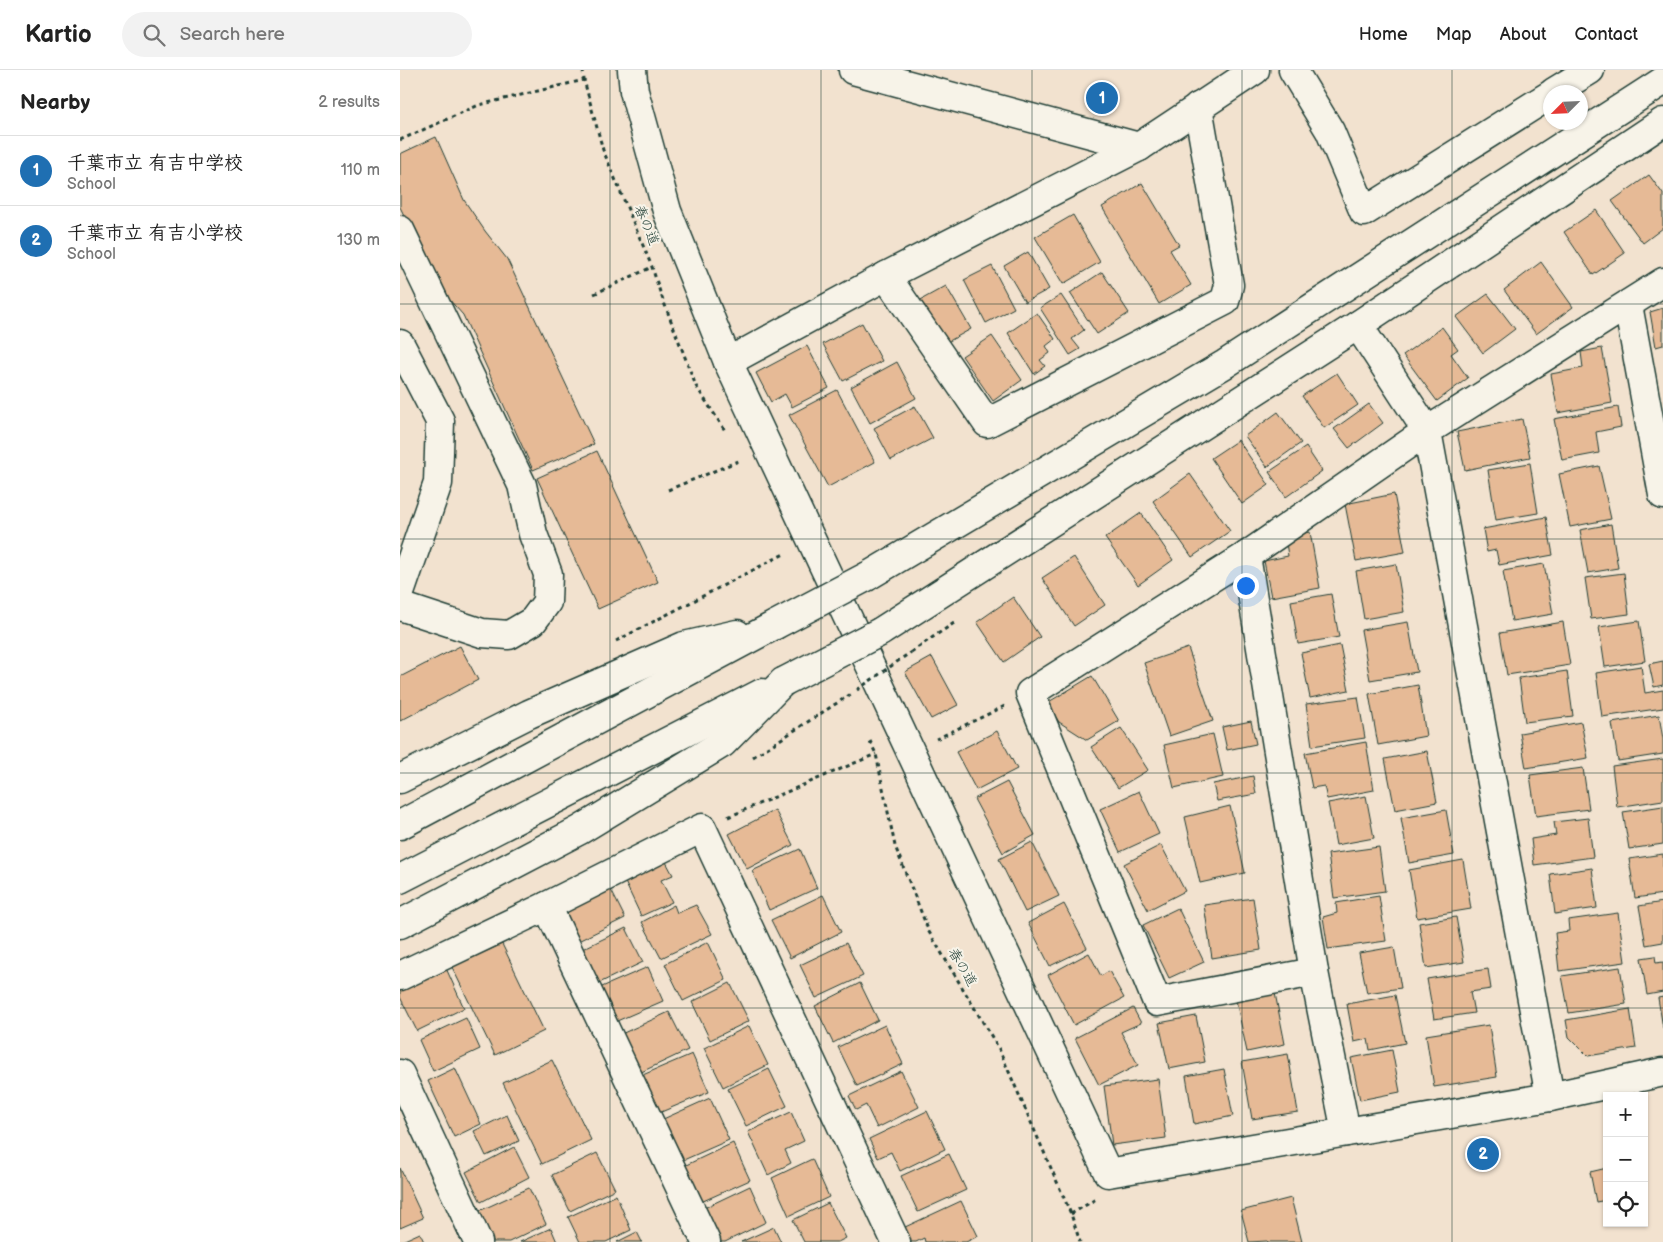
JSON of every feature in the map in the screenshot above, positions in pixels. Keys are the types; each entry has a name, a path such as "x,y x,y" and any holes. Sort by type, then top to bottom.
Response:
{"street":[{"path":"632,70 634,91 667,211 728,362 1108,1173 1550,1096 1663,1072"},
{"path":"852,70 1139,147"},
{"path":"728,362 886,276 1139,147 1255,70"},
{"path":"1294,70 1330,131 1364,212 1543,99"},
{"path":"1565,85 1590,70"},
{"path":"400,825 868,576 1226,364 1663,81"},
{"path":"886,276 987,423 1225,301 1229,284 1198,107"},
{"path":"400,879 880,632 1358,325 1663,122"},
{"path":"400,230 522,485 533,534 548,574 546,602 533,621 509,635 482,633 400,606"},
{"path":"1314,972 1157,1002 1030,693 1246,556 1427,431 1663,282"},
{"path":"1628,305 1663,495"},
{"path":"1358,325 1427,431 1550,1096"},
{"path":"400,344 440,421 438,482 400,593"},
{"path":"1246,556 1314,972 1346,1132"},
{"path":"400,779 529,714 684,646 775,625"},
{"path":"400,924 580,830 723,743 783,682"},
{"path":"400,976 547,906 702,828 896,1242"},
{"path":"547,906 706,1242"},
{"path":"400,1074 478,1242"}],"path":[{"name":"春の道","path":"583,70 603,150 652,267 696,386"},
{"path":"400,140 479,105 584,80"},
{"path":"594,294 652,267"},
{"path":"668,490 744,459"},
{"path":"857,690 911,652"},
{"path":"911,752 1030,693"},
{"path":"849,696 853,704"},
{"name":"春の道","path":"868,737 876,754 895,846 929,932 999,1049 1071,1214 1080,1242"},
{"path":"702,828 876,754"}],"building":[{"path":"436,137 464,200 507,259 594,444 533,470 463,315 439,288 400,207 400,154"},
{"path":"1649,175 1663,194 1663,228 1643,243 1612,201"},
{"path":"1142,183 1179,245 1170,250 1191,285 1159,304 1102,207"},
{"path":"1596,210 1625,253 1593,275 1564,232"},
{"path":"1073,215 1100,262 1063,284 1035,237"},
{"path":"1028,252 1049,289 1025,302 1004,266"},
{"path":"1541,262 1573,307 1536,334 1504,290"},
{"path":"992,266 1014,308 986,323 964,280"},
{"path":"1102,272 1129,313 1097,334 1070,293"},
{"path":"946,286 971,329 942,345 917,302"},
{"path":"1488,294 1515,329 1483,353 1456,317"},
{"path":"1061,295 1084,330 1072,339 1080,349 1070,355 1040,308"},
{"path":"1663,308 1663,345 1656,347 1650,312"},
{"path":"1037,313 1055,339 1046,346 1050,353 1040,360 1045,366 1034,374 1008,333"},
{"path":"862,323 882,361 843,381 823,344"},
{"path":"1442,327 1458,349 1451,354 1468,378 1437,401 1403,355"},
{"path":"992,336 1022,380 993,401 962,356"},
{"path":"807,346 829,388 792,407 785,394 771,402 756,373"},
{"path":"1602,348 1612,403 1558,413 1551,374 1583,368 1581,352"},
{"path":"897,362 916,398 870,423 851,387"},
{"path":"1337,373 1358,405 1324,428 1302,396"},
{"path":"837,390 875,462 828,487 789,415"},
{"path":"1369,404 1383,423 1349,448 1334,429"},
{"path":"915,406 933,438 891,460 874,428"},
{"path":"1618,407 1621,427 1596,432 1599,453 1562,460 1554,419"},
{"path":"1278,412 1301,443 1267,467 1245,436"},
{"path":"1522,419 1530,457 1465,470 1457,432"},
{"path":"1238,440 1269,485 1242,504 1211,458"},
{"path":"1306,447 1322,471 1286,497 1269,472"},
{"path":"597,451 658,582 598,609 537,478"},
{"path":"1530,463 1538,513 1496,520 1488,470"},
{"path":"1599,466 1611,519 1570,527 1559,474"},
{"path":"1190,474 1230,531 1192,557 1153,501"},
{"path":"1394,494 1405,552 1356,561 1345,504"},
{"path":"1141,513 1173,560 1138,585 1105,538"},
{"path":"1546,517 1553,555 1499,565 1496,550 1487,552 1483,529"},
{"path":"1611,524 1618,568 1588,573 1580,530"},
{"path":"1310,532 1320,588 1271,597 1264,561 1288,556 1285,536"},
{"path":"1074,557 1105,605 1074,626 1042,578"},
{"path":"1396,564 1404,612 1364,619 1356,571"},
{"path":"1544,564 1553,614 1512,621 1503,571"},
{"path":"1624,573 1629,614 1591,619 1585,578"},
{"path":"1331,594 1339,637 1298,644 1291,601"},
{"path":"1013,597 1040,637 1004,662 977,622"},
{"path":"1639,621 1645,661 1605,667 1599,627"},
{"path":"1408,622 1417,672 1370,680 1361,630"},
{"path":"1563,622 1570,665 1507,675 1500,633"},
{"path":"1340,645 1349,690 1310,698 1301,653"},
{"path":"460,646 478,680 400,721 400,677"},
{"path":"1188,648 1213,721 1169,736 1144,663"},
{"path":"932,657 958,705 931,719 905,672"},
{"path":"1663,661 1663,685 1654,687 1649,664"},
{"path":"1641,666 1645,693 1663,690 1663,708 1602,717 1596,673"},
{"path":"1567,671 1573,716 1525,722 1519,678"},
{"path":"1092,676 1119,721 1087,740 1059,722 1047,703"},
{"path":"1418,685 1426,736 1378,745 1369,694"},
{"path":"1358,697 1365,738 1312,746 1306,704"},
{"path":"1659,715 1663,739 1663,754 1618,761 1612,723"},
{"path":"1251,721 1256,744 1227,750 1222,727"},
{"path":"1581,722 1588,758 1526,768 1520,733"},
{"path":"1121,728 1148,770 1118,788 1091,747"},
{"path":"997,731 1017,769 976,790 956,752"},
{"path":"1213,734 1223,777 1174,788 1164,745"},
{"path":"1366,742 1374,790 1327,799 1324,786 1312,788 1305,753"},
{"path":"1427,751 1437,802 1395,810 1385,759"},
{"path":"1663,759 1663,800 1617,807 1612,766"},
{"path":"1583,768 1589,809 1536,816 1530,775"},
{"path":"1253,776 1256,794 1217,801 1213,784"},
{"path":"1007,782 1035,835 1003,853 974,799"},
{"path":"1139,791 1159,834 1120,852 1100,809"},
{"path":"1366,796 1374,838 1336,845 1328,803"},
{"path":"1230,806 1245,873 1200,883 1185,817"},
{"path":"1663,806 1663,844 1629,849 1623,812"},
{"path":"775,810 793,845 747,869 729,834"},
{"path":"1446,810 1454,855 1409,863 1401,818"},
{"path":"1588,818 1593,857 1534,865 1531,839 1556,835 1554,822"},
{"path":"1032,842 1059,896 1025,912 999,859"},
{"path":"1161,845 1185,891 1148,910 1124,864"},
{"path":"1379,847 1385,891 1334,898 1328,854"},
{"path":"800,849 817,888 769,910 752,871"},
{"path":"1663,854 1663,894 1635,898 1629,859"},
{"path":"665,860 673,875 661,880 672,902 641,916 624,880"},
{"path":"1463,860 1471,909 1417,918 1409,870"},
{"path":"1592,868 1597,908 1555,914 1550,874"},
{"path":"609,886 625,918 572,944 556,912"},
{"path":"823,895 841,932 790,958 771,920"},
{"path":"1379,896 1386,941 1328,949 1323,917 1337,913 1336,903"},
{"path":"1253,898 1261,950 1212,958 1204,905"},
{"path":"1663,902 1663,942 1646,945 1639,906"},
{"path":"1064,904 1087,948 1050,966 1028,923"},
{"path":"674,905 677,913 696,905 712,934 661,958 642,922"},
{"path":"1178,908 1204,962 1169,978 1143,925"},
{"path":"1618,913 1625,962 1559,971 1555,933 1569,931 1568,920"},
{"path":"1456,917 1464,962 1426,968 1419,923"},
{"path":"626,928 643,962 595,985 578,951"},
{"path":"708,942 726,980 683,1001 665,964"},
{"path":"846,943 863,976 816,998 800,965"},
{"path":"502,944 544,1031 495,1055 452,967"},
{"path":"1394,947 1401,988 1367,993 1359,953"},
{"path":"1089,953 1101,976 1109,971 1124,998 1074,1025 1048,975"},
{"path":"1655,956 1656,963 1663,962 1663,992 1647,995 1641,958"},
{"path":"445,966 464,1008 417,1031 400,997 400,988"},
{"path":"648,967 663,1001 610,1024 595,990"},
{"path":"1620,967 1626,1004 1569,1013 1562,976"},
{"path":"1488,969 1491,989 1470,992 1474,1013 1434,1019 1427,979"},
{"path":"730,983 749,1021 710,1040 692,1002"},
{"path":"860,983 878,1020 833,1043 815,1006"},
{"path":"1275,993 1285,1044 1247,1052 1236,1000"},
{"path":"1395,995 1405,1043 1370,1050 1368,1039 1354,1042 1347,1004"},
{"path":"1663,997 1663,1028 1658,998"},
{"path":"1133,1008 1141,1023 1121,1032 1138,1065 1099,1085 1075,1038"},
{"path":"1630,1009 1636,1048 1588,1056 1569,1037 1566,1020"},
{"path":"669,1012 688,1050 635,1075 617,1036"},
{"path":"1196,1016 1205,1062 1169,1069 1159,1023"},
{"path":"466,1018 480,1049 433,1071 419,1040"},
{"path":"885,1025 903,1064 857,1086 838,1047"},
{"path":"1489,1025 1497,1077 1434,1087 1426,1035"},
{"path":"749,1026 768,1065 723,1087 704,1048"},
{"path":"1392,1050 1400,1092 1360,1100 1351,1058"},
{"path":"692,1054 709,1092 654,1115 638,1077"},
{"path":"1288,1054 1298,1112 1252,1119 1242,1062"},
{"path":"552,1060 591,1140 542,1164 503,1083"},
{"path":"455,1068 481,1124 454,1137 428,1081"},
{"path":"769,1069 787,1106 746,1126 728,1089"},
{"path":"1224,1069 1233,1116 1194,1124 1186,1076"},
{"path":"901,1071 919,1107 877,1128 866,1105 856,1110 849,1096"},
{"path":"1158,1079 1166,1138 1112,1145 1104,1086"},
{"path":"710,1098 729,1140 679,1162 661,1120"},
{"path":"927,1111 945,1149 900,1171 891,1152 878,1158 869,1139"},
{"path":"791,1112 804,1141 785,1150 791,1163 768,1175 748,1132"},
{"path":"507,1115 519,1141 486,1156 474,1131"},
{"path":"733,1143 750,1180 701,1202 684,1166"},
{"path":"514,1147 529,1177 481,1202 466,1172"},
{"path":"597,1153 615,1189 570,1211 552,1175"},
{"path":"949,1154 966,1190 918,1212 901,1176"},
{"path":"812,1159 829,1197 789,1216 772,1178"},
{"path":"400,1168 423,1218 400,1228"},
{"path":"1603,1169 1603,1201 1596,1202 1590,1172"},
{"path":"750,1186 766,1222 725,1242 720,1242 704,1208"},
{"path":"529,1188 546,1224 509,1242 491,1242 477,1212"},
{"path":"616,1195 631,1230 606,1242 580,1242 568,1217"},
{"path":"1291,1198 1302,1242 1249,1242 1241,1211"},
{"path":"961,1201 978,1236 966,1242 925,1242 924,1238 916,1242 910,1242 903,1228"},
{"path":"828,1203 846,1238 838,1242 804,1242 793,1220"},
{"path":"774,1227 781,1242 741,1242"},
{"path":"551,1228 557,1242 520,1242"},
{"path":"637,1232 642,1242 617,1242"},
{"path":"420,1233 424,1242 400,1242"}],"place":[{"name":"千葉市立 有吉中学校","path":"1102,98"},
{"name":"千葉市立 有吉小学校","path":"1483,1154"}]}
